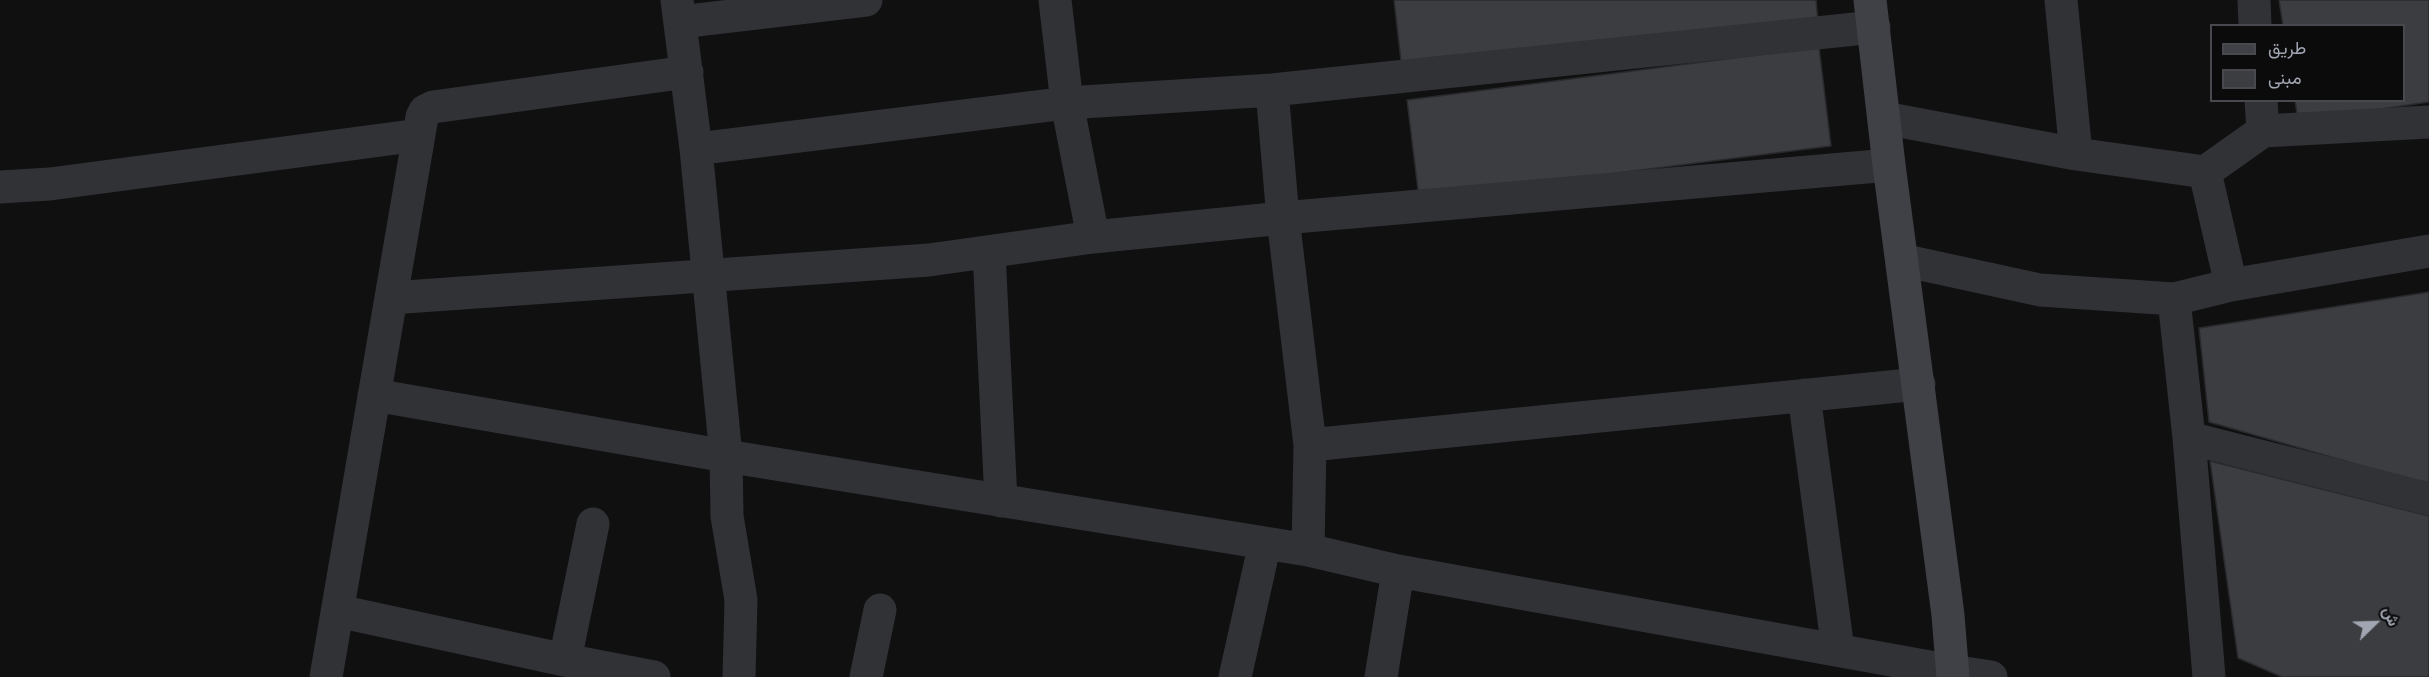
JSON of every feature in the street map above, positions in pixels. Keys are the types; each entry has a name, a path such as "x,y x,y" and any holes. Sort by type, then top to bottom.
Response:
{"main road":[{"path":"1872,14 1889,165 1948,615 1953,674"}],"street":[{"path":"739,677 741,600 727,516 726,456 696,149 679,11 866,0"},
{"path":"1055,0 1067,103 1093,237"},
{"path":"2061,0 2076,154"},
{"path":"2254,0 2255,24"},
{"path":"696,149 1067,103 1272,90 1872,14"},
{"path":"326,677 422,117 425,111 433,107 687,72"},
{"path":"1272,90 1283,218 1310,445 1308,550"},
{"path":"2205,172 2262,116 2429,122"},
{"path":"1884,118 2076,154 2205,172"},
{"path":"0,187 50,184 419,135"},
{"path":"391,298 928,260 1093,237 1283,218 1889,165"},
{"path":"2205,172 2231,285"},
{"path":"1902,260 2040,290 2174,299 2231,285 2429,251"},
{"path":"989,252 1001,501"},
{"path":"2174,299 2189,438 2209,677"},
{"path":"1310,445 1919,384"},
{"path":"374,395 726,456 1308,550 1398,571 1838,650 1953,674 1991,677"},
{"path":"1804,395 1838,650"},
{"path":"2189,438 2429,499"},
{"path":"565,660 593,524"},
{"path":"1235,677 1264,543"},
{"path":"1381,677 1398,571"},
{"path":"866,677 880,610"},
{"path":"338,611 654,677"}],"building":[{"path":"1394,0 1816,0 1818,22 1402,70"},
{"path":"2279,0 2429,0 2429,102 2298,121 2295,102 2405,102 2405,24 2283,24"},
{"path":"1819,47 1831,146 1419,198 1407,100"},
{"path":"2429,292 2429,485 2209,422 2199,328"},
{"path":"2210,461 2429,516 2429,677 2282,677 2238,658"}]}
